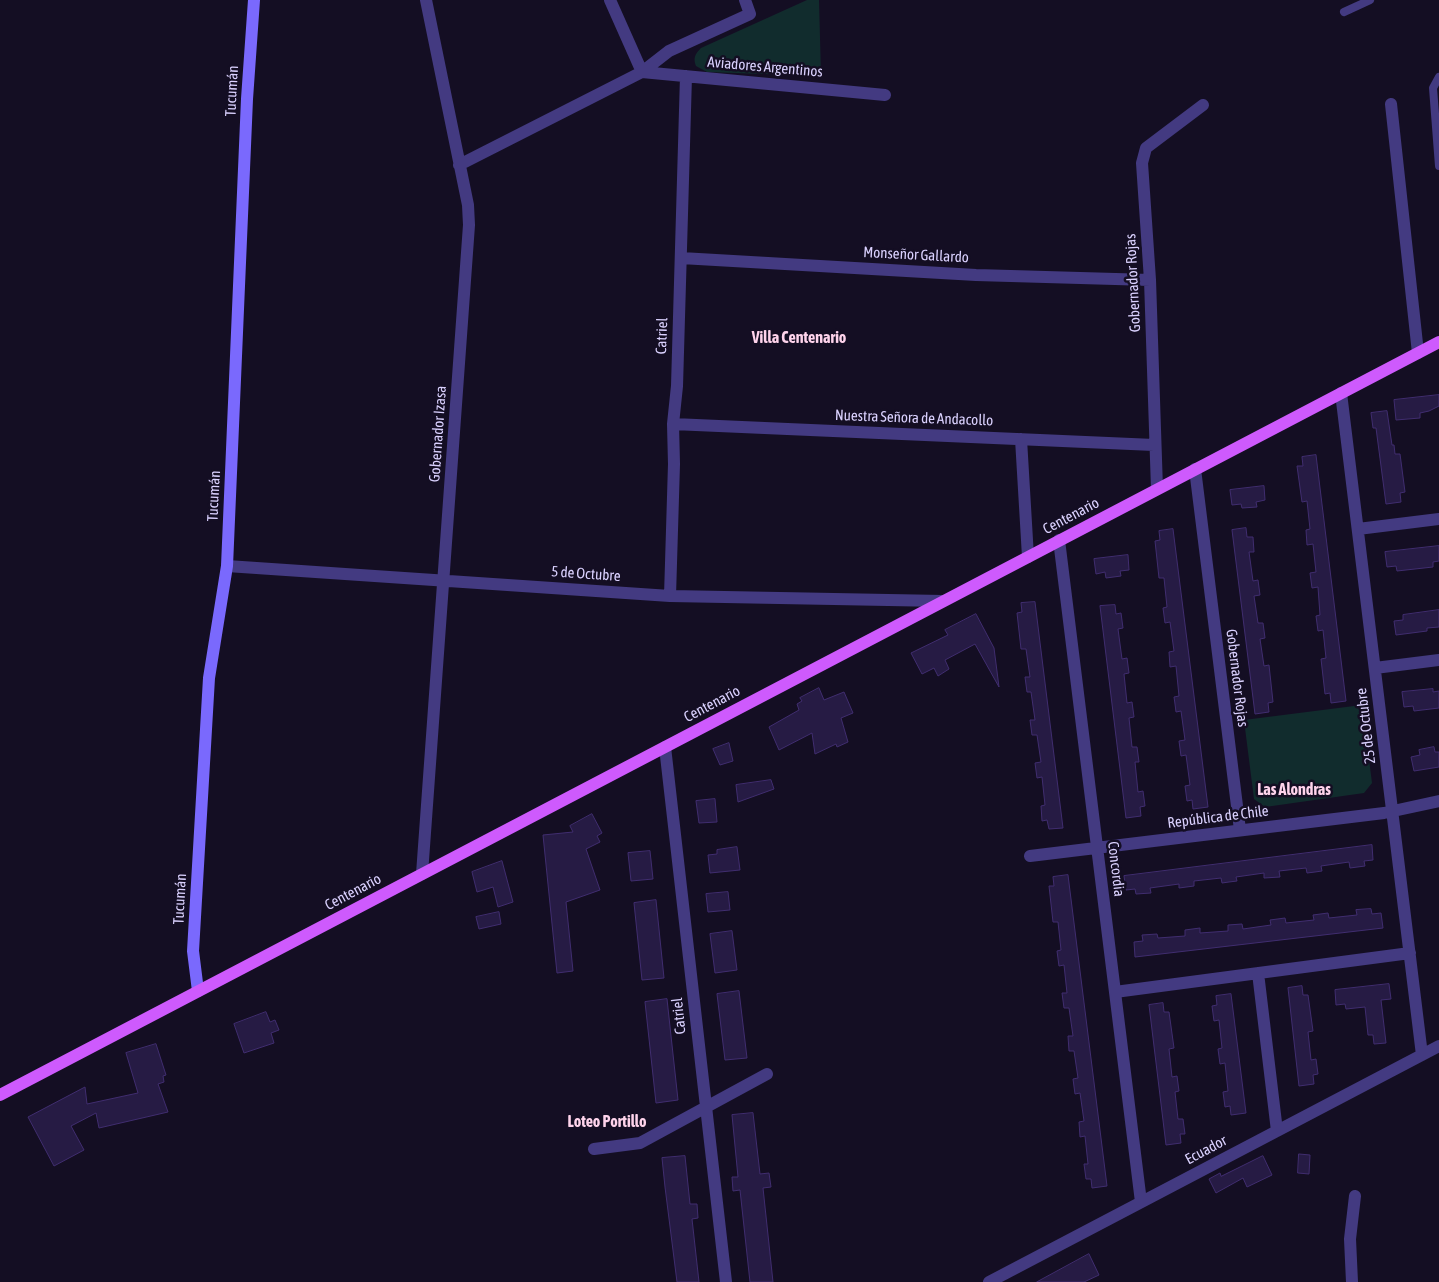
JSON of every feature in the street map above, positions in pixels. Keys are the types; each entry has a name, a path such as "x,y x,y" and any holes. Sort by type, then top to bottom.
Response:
{"main road":[{"name":"Tucumán","path":"198,991 193,951 209,678 227,566 247,109 254,0"},
{"name":"Centenario","path":"0,1095 1439,342"}],"street":[{"name":"Gobernador Izasa","path":"422,874 469,225 468,205 426,0"},
{"path":"610,0 642,72"},
{"path":"459,165 642,72 669,51 750,14 744,0"},
{"name":"Aviadores Argentinos","path":"642,72 885,95"},
{"name":"Catriel","path":"670,596 674,464 673,424 681,258 686,76"},
{"path":"1391,104 1418,353"},
{"name":"Gobernador Rojas","path":"1158,489 1154,445 1150,280 1142,163 1146,148 1203,105"},
{"name":"Monseñor Gallardo","path":"681,258 976,275 1150,280"},
{"name":"25 de Octubre","path":"1341,393 1422,1054"},
{"name":"Nuestra Señora de Andacollo","path":"673,424 1154,445"},
{"path":"1021,439 1028,557"},
{"name":"Gobernador Rojas","path":"1194,470 1240,830"},
{"path":"1358,529 1439,518"},
{"name":"Concordia","path":"1060,540 1141,1202"},
{"name":"5 de Octubre","path":"227,566 670,596 943,601"},
{"path":"1375,668 1439,660"},
{"name":"Catriel","path":"665,747 726,1282"},
{"name":"República de Chile","path":"1030,856 1392,811 1439,801"},
{"path":"1115,992 1410,952"},
{"path":"1258,973 1277,1131"},
{"name":"Ecuador","path":"988,1282 1014,1276 1141,1202 1439,1046"},
{"path":"594,1149 640,1143 767,1074"},
{"path":"1352,1282 1350,1239 1355,1196"}],"lane":[{"path":"1344,12 1370,0"},
{"path":"1439,77 1433,88 1439,166"}],"green space":[{"path":"807,0 819,0 821,76 707,72 696,66 695,56 701,48"},
{"path":"1362,705 1372,783 1364,793 1265,807 1254,799 1244,720"}],"building":[{"path":"1439,395 1439,406 1420,413 1420,418 1396,420 1394,400"},
{"path":"1387,411 1392,445 1394,445 1395,454 1400,454 1405,492 1400,493 1401,502 1386,504 1376,428 1373,428 1371,413"},
{"path":"1316,455 1346,701 1331,703 1330,693 1325,694 1321,659 1326,658 1323,630 1318,631 1316,616 1320,615 1318,587 1312,588 1310,573 1316,572 1313,544 1307,545 1306,530 1310,529 1307,501 1302,502 1297,466 1303,466 1302,457"},
{"path":"1264,486 1265,500 1256,502 1257,507 1242,508 1241,504 1232,505 1230,490"},
{"path":"1246,528 1247,537 1253,537 1254,552 1249,552 1253,581 1258,580 1260,595 1254,596 1258,623 1263,623 1265,638 1260,639 1264,666 1269,665 1273,702 1268,703 1269,712 1255,714 1232,530"},
{"path":"1173,529 1208,807 1193,809 1192,800 1187,801 1185,786 1190,785 1186,755 1181,756 1179,741 1185,740 1181,711 1176,712 1174,697 1179,696 1176,666 1170,667 1169,652 1174,651 1170,622 1165,623 1163,608 1167,607 1164,578 1159,578 1155,541 1160,540 1159,531"},
{"path":"1439,546 1439,561 1433,562 1433,567 1397,571 1396,566 1387,567 1385,552"},
{"path":"1128,555 1129,570 1120,571 1121,576 1106,578 1105,572 1096,574 1094,559"},
{"path":"1035,602 1063,828 1049,829 1047,820 1042,821 1041,806 1045,805 1042,777 1037,778 1035,763 1041,762 1037,735 1032,735 1030,720 1035,720 1031,692 1027,692 1025,677 1030,677 1026,649 1021,649 1017,613 1022,612 1021,603"},
{"path":"1115,605 1116,614 1121,613 1123,628 1118,629 1122,659 1127,658 1129,673 1124,674 1127,703 1132,702 1134,717 1129,718 1132,747 1137,747 1139,762 1135,762 1138,792 1143,791 1145,806 1140,807 1141,816 1126,818 1100,606"},
{"path":"1439,610 1439,627 1427,628 1427,631 1396,635 1394,621 1403,620 1403,615"},
{"path":"976,614 994,648 999,687 975,644 945,660 949,669 938,676 934,668 922,674 911,653 948,635 945,630"},
{"path":"819,688 824,700 844,692 853,713 841,718 848,742 837,747 836,744 815,754 812,733 779,750 769,727 799,710 797,704 802,701 800,698"},
{"path":"1433,689 1433,692 1439,691 1439,708 1414,711 1413,706 1404,707 1402,692"},
{"path":"729,743 733,761 720,765 713,749"},
{"path":"1434,747 1435,752 1439,752 1439,767 1414,771 1411,757 1420,755 1419,750"},
{"path":"771,780 774,789 738,802 736,785"},
{"path":"715,799 717,822 699,823 696,801"},
{"path":"592,814 602,833 597,836 600,842 586,849 600,890 566,902 573,971 557,973 543,835 573,832 570,826"},
{"path":"1372,845 1373,860 1364,861 1365,866 1350,868 1349,862 1321,866 1322,871 1315,872 1307,873 1306,868 1279,871 1280,877 1264,878 1264,873 1236,877 1237,881 1222,883 1221,878 1194,881 1194,886 1179,888 1179,884 1150,888 1151,893 1136,894 1135,889 1126,890 1124,876"},
{"path":"737,847 740,870 710,873 708,855 717,854 717,850"},
{"path":"650,851 653,879 631,881 628,853"},
{"path":"502,861 513,902 498,907 493,887 477,892 472,872"},
{"path":"1068,875 1107,1186 1092,1188 1091,1179 1086,1179 1084,1164 1088,1164 1085,1136 1080,1137 1079,1122 1084,1121 1080,1093 1075,1094 1073,1079 1078,1078 1074,1051 1069,1051 1068,1036 1073,1036 1069,1008 1064,1008 1062,993 1067,993 1064,965 1059,966 1057,951 1061,950 1058,922 1053,922 1049,886 1054,886 1053,877"},
{"path":"728,892 730,910 708,912 706,894"},
{"path":"656,900 664,978 642,980 634,903"},
{"path":"1371,909 1372,914 1381,913 1383,928 1135,957 1134,942 1143,941 1142,935 1157,934 1158,938 1185,936 1185,930 1200,928 1200,933 1228,931 1228,925 1242,924 1243,929 1271,925 1270,920 1285,918 1286,923 1314,920 1313,915 1328,913 1329,918 1357,915 1356,910"},
{"path":"499,912 501,924 479,929 476,917"},
{"path":"732,931 737,970 715,973 710,934"},
{"path":"1389,984 1391,999 1381,1000 1386,1043 1374,1044 1373,1035 1368,1035 1365,1007 1346,1009 1345,1004 1336,1005 1335,990"},
{"path":"1302,986 1303,995 1308,995 1313,1031 1308,1032 1311,1060 1316,1059 1318,1074 1313,1075 1314,1084 1299,1086 1288,988"},
{"path":"739,991 747,1058 725,1060 717,994"},
{"path":"1231,994 1246,1113 1231,1115 1230,1106 1225,1107 1223,1092 1228,1091 1225,1063 1220,1064 1218,1049 1222,1048 1219,1020 1214,1021 1212,1006 1217,1005 1216,996"},
{"path":"667,999 678,1100 656,1103 645,1002"},
{"path":"1163,1003 1164,1012 1169,1012 1174,1048 1169,1049 1172,1077 1177,1076 1179,1091 1175,1092 1178,1119 1183,1119 1185,1134 1180,1134 1181,1143 1166,1145 1149,1005"},
{"path":"266,1012 270,1022 275,1020 279,1030 271,1033 274,1043 244,1053 234,1024"},
{"path":"156,1044 166,1075 163,1076 164,1082 158,1084 168,1112 99,1128 96,1113 71,1126 84,1150 54,1166 28,1117 85,1087 87,1104 138,1093 126,1053"},
{"path":"753,1113 760,1174 769,1173 771,1187 763,1188 773,1282 750,1282 740,1190 733,1191 732,1177 738,1177 732,1115"},
{"path":"1299,1154 1310,1155 1309,1174 1298,1173"},
{"path":"685,1156 690,1204 697,1204 698,1218 692,1219 699,1282 677,1282 665,1187 662,1158"},
{"path":"1263,1156 1272,1175 1247,1187 1243,1178 1216,1193 1209,1179 1220,1173 1221,1176"},
{"path":"1089,1254 1099,1275 1084,1282 1037,1282"}],"district":[{"name":"Villa Centenario","path":"799,338"},
{"name":"Las Alondras","path":"1294,790"},
{"name":"Loteo Portillo","path":"607,1122"}]}
